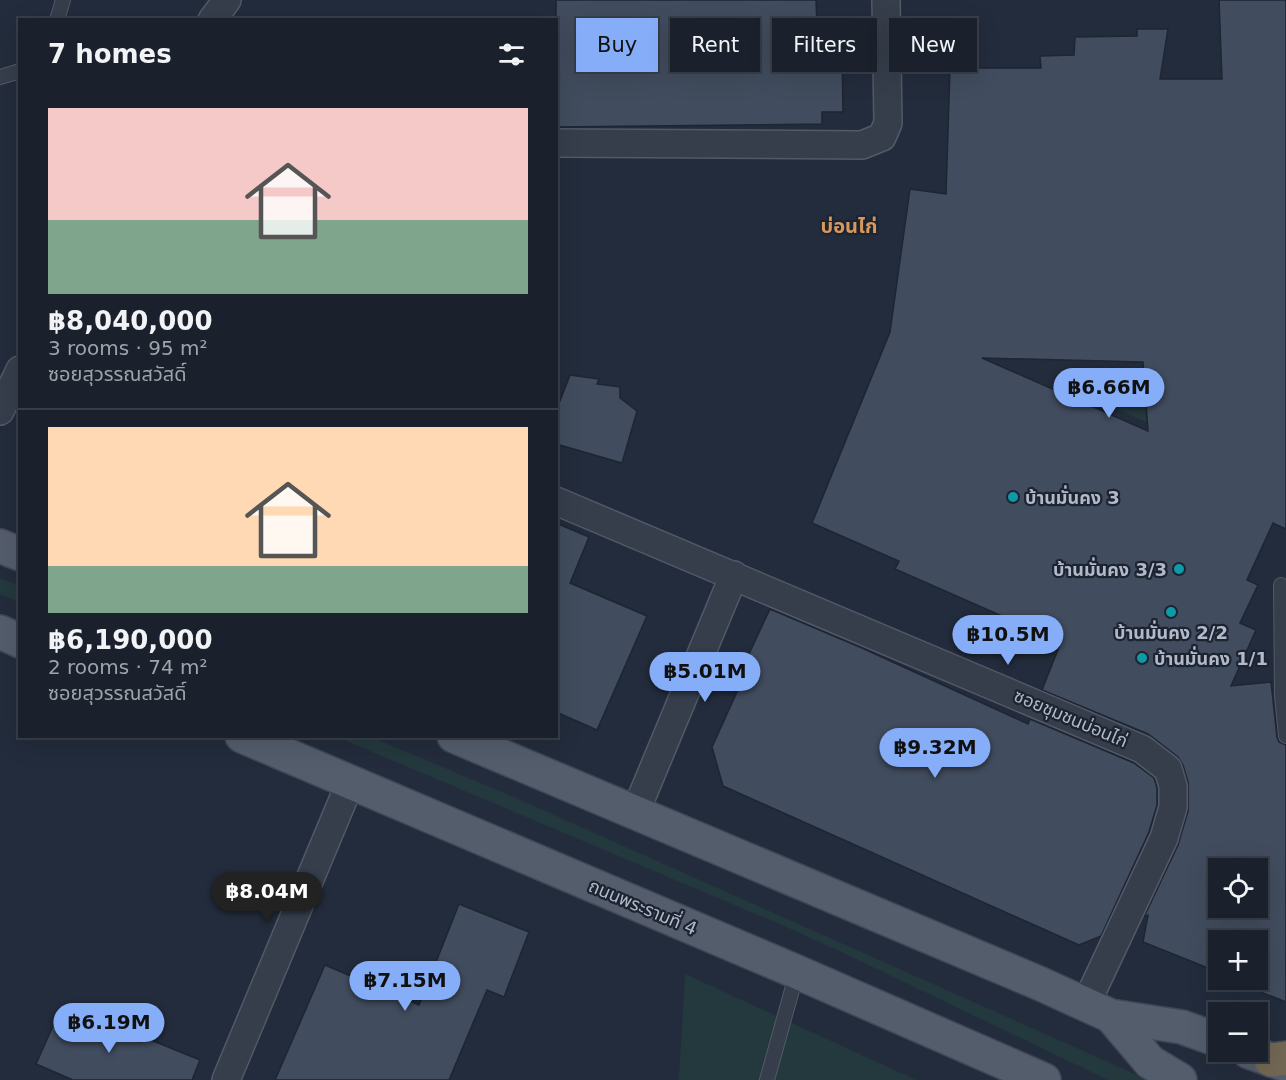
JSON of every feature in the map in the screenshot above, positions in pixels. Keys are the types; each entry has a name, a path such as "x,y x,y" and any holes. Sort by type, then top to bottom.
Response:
{"main road":[{"path":"0,546 18,553"},
{"path":"0,632 18,639"},
{"name":"ถนนพระรามที่ 4","path":"247,738 797,972 1044,1080"},
{"path":"459,738 1098,1010 1182,1027 1208,1036"},
{"path":"1098,1010 1150,1062 1180,1080"}],"street":[{"path":"214,18 227,0"},
{"path":"558,143 861,145 882,137 888,123 886,0"},
{"path":"0,411 18,374"},
{"name":"ซอยชุมชนบ่อนไก่","path":"558,502 1142,748 1168,769 1173,786 1173,807 1164,838 1098,1010"},
{"path":"634,813 734,575"},
{"path":"226,1080 351,783"}],"lane":[{"path":"58,18 63,0"},
{"path":"0,77 18,72"},
{"path":"1281,585 1282,696 1286,736"},
{"path":"767,1080 797,972"}],"green space":[{"path":"1082,372 1145,374 1146,422 1078,392"},
{"path":"0,578 18,586 18,602 0,594"},
{"path":"339,738 373,738 516,798 1148,1080 1108,1080 782,925"},
{"path":"685,974 916,1080 679,1080"}],"building":[{"path":"556,0 816,0 817,18 772,18 772,72 842,72 843,112 822,112 822,124 558,127 558,18 556,18"},
{"path":"1219,0 1286,0 1286,529 1273,523 1247,580 1258,585 1240,623 1256,630 1231,686 1271,682 1277,737 1279,742 1286,745 1286,1002 1256,990 1268,990 1268,930 1208,930 1208,968 1143,942 1148,915 1144,917 1178,845 1188,811 1188,782 1178,757 1148,734 1042,690 1061,642 895,569 899,561 812,523 890,332 910,189 946,194 950,72 977,72 977,68 1041,68 1040,56 1074,55 1075,37 1137,36 1137,29 1168,29 1160,79 1222,79","holes":["982,358 1143,362 1148,431"]},
{"path":"570,375 599,379 597,384 620,387 620,398 637,411 622,463 558,445 558,406"},
{"path":"558,524 589,537 570,583 647,616 597,730 558,713"},
{"path":"770,609 862,648 1028,724 1030,719 1134,763 1154,778 1157,788 1157,805 1149,832 1101,936 1079,945 723,786 712,747 737,692 732,690"},
{"path":"459,904 529,932 504,997 487,990 449,1080 275,1080 325,965 419,1005"},
{"path":"61,1008 139,1042 141,1036 200,1060 192,1080 73,1080 36,1064"}],"place":[{"name":"บ้านมั่นคง 3","path":"1013,497"},
{"name":"บ้านมั่นคง 3/3","path":"1179,569"},
{"name":"บ้านมั่นคง 2/2","path":"1171,612"},
{"name":"บ้านมั่นคง 1/1","path":"1142,658"}],"district":[{"name":"บ่อนไก่","path":"849,226"}]}
